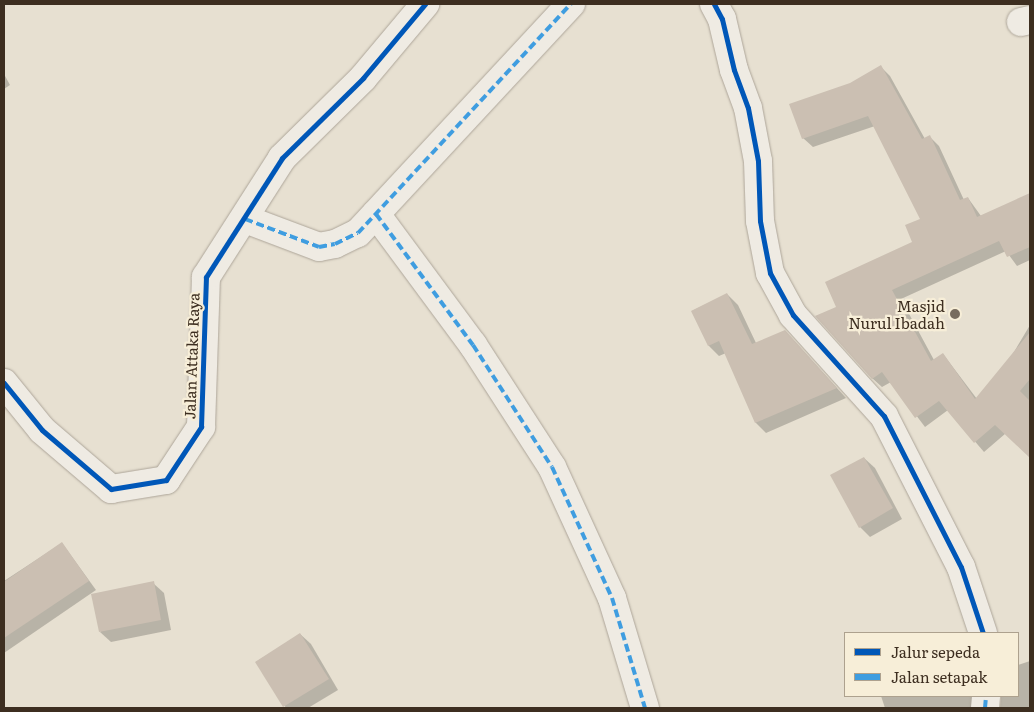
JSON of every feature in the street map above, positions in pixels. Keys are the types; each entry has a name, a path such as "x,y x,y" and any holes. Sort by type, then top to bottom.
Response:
{"street":[{"name":"Jalan Attaka Raya","path":"4,383 42,430 110,489 166,480 201,427 206,277 245,219 282,158 362,78 425,4"},
{"path":"245,219 319,247 335,244 358,233 571,4"},
{"path":"714,4 722,19 734,70 748,108 758,161 760,222 770,273 793,315 884,416 953,550 984,632"},
{"path":"376,214 473,345 552,467 612,598 636,671 645,708"}],"building":[{"path":"881,65 922,139 930,135 960,200 968,197 977,217 1030,193 1030,247 1007,257 999,241 892,290 931,361 943,353 975,399 1030,332 1030,379 1020,391 1030,401 1030,458 995,425 974,443 939,401 915,418 882,372 872,379 815,316 836,307 825,282 912,242 905,225 920,219 868,116 802,139 789,104 850,83"},
{"path":"727,293 752,344 785,330 837,388 755,423 719,341 708,346 691,311"},
{"path":"864,457 893,508 859,528 830,475"},
{"path":"62,542 89,581 4,638 4,582"},
{"path":"154,581 161,620 99,632 91,594"},
{"path":"300,633 329,679 283,707 255,662"}],"marked path":[{"path":"245,219 319,247 335,244 358,233 571,4"},
{"path":"376,214 473,345 552,467 612,598 645,708"},
{"path":"985,708 986,697"}],"cycle path":[{"path":"4,383 42,430 111,489 166,480 201,427 206,277 282,158 363,78 425,4"},
{"path":"714,4 722,19 734,70 748,108 758,161 760,221 770,273 793,315 884,416 961,567 983,632"}],"place":[{"name":"Masjid Nurul Ibadah","path":"955,314"}]}
